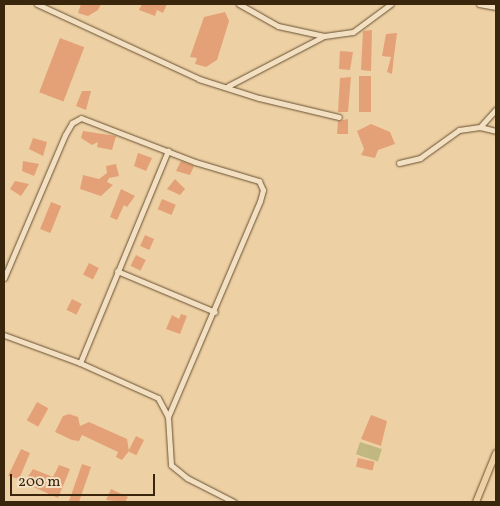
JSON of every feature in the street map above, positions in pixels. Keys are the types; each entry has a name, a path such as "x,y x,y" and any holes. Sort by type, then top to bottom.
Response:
{"main road":[{"path":"476,502 496,452"}],"street":[{"path":"37,4 45,6 198,79 228,86 259,98 339,116"},
{"path":"239,4 278,26 324,36"},
{"path":"228,86 324,36 353,32 391,4"},
{"path":"480,4 496,7"},
{"path":"480,127 496,109"},
{"path":"4,278 72,123 81,118 168,151 259,181 262,190 215,312 168,417"},
{"path":"399,163 420,158 451,134 480,127 496,131"},
{"path":"80,362 168,151"},
{"path":"118,271 215,312"},
{"path":"4,335 80,362 158,398 168,417 171,465 187,478 234,502"}],"shaded area":[{"path":"360,442 382,449 378,461 356,454"}],"building":[{"path":"81,4 101,4 98,10 88,16 78,13"},
{"path":"142,4 167,4 163,13 157,10 155,16 139,10"},
{"path":"225,12 229,21 217,60 206,67 195,64 197,58 190,57 204,17"},
{"path":"372,30 371,71 361,70 363,31"},
{"path":"397,33 392,74 387,72 391,57 382,56 386,34"},
{"path":"60,38 84,47 63,101 39,92"},
{"path":"340,51 353,52 350,70 339,69"},
{"path":"359,76 371,76 371,112 359,112"},
{"path":"351,77 348,112 338,112 340,78"},
{"path":"82,91 91,91 86,110 76,106"},
{"path":"348,119 348,134 337,134 338,121"},
{"path":"371,124 390,132 395,144 378,150 375,158 361,155 364,149 357,131"},
{"path":"83,131 116,136 112,150 97,147 98,142 92,145 81,138"},
{"path":"33,138 47,142 43,156 29,149"},
{"path":"138,153 152,158 146,171 134,166"},
{"path":"23,161 39,164 34,176 22,171"},
{"path":"181,161 194,166 190,175 176,171"},
{"path":"116,164 119,176 109,178 107,182 113,185 101,196 80,189 83,175 99,179 107,173 106,166"},
{"path":"175,179 185,189 180,195 167,189"},
{"path":"15,181 29,184 21,196 10,189"},
{"path":"121,189 135,196 127,207 124,205 117,220 110,217"},
{"path":"162,199 176,205 172,215 158,209"},
{"path":"51,202 61,206 50,233 40,229"},
{"path":"145,235 154,239 149,250 140,246"},
{"path":"136,255 146,260 140,271 131,266"},
{"path":"89,263 99,268 93,280 83,275"},
{"path":"72,299 82,304 76,315 67,310"},
{"path":"181,314 187,316 180,334 166,329 172,315 179,319"},
{"path":"37,402 48,408 38,427 27,420"},
{"path":"69,414 78,417 80,426 89,422 127,439 129,451 122,460 116,457 118,452 82,435 79,441 72,440 55,432 63,416"},
{"path":"371,415 387,421 381,446 361,439"},
{"path":"136,436 144,440 136,455 128,451"},
{"path":"21,449 30,453 19,479 8,476"},
{"path":"358,458 375,462 373,471 356,467"},
{"path":"82,464 91,467 79,502 69,501"},
{"path":"59,465 70,469 58,498 29,485 31,479 27,478 33,469 53,477"},
{"path":"111,489 128,497 125,502 106,500"}]}
